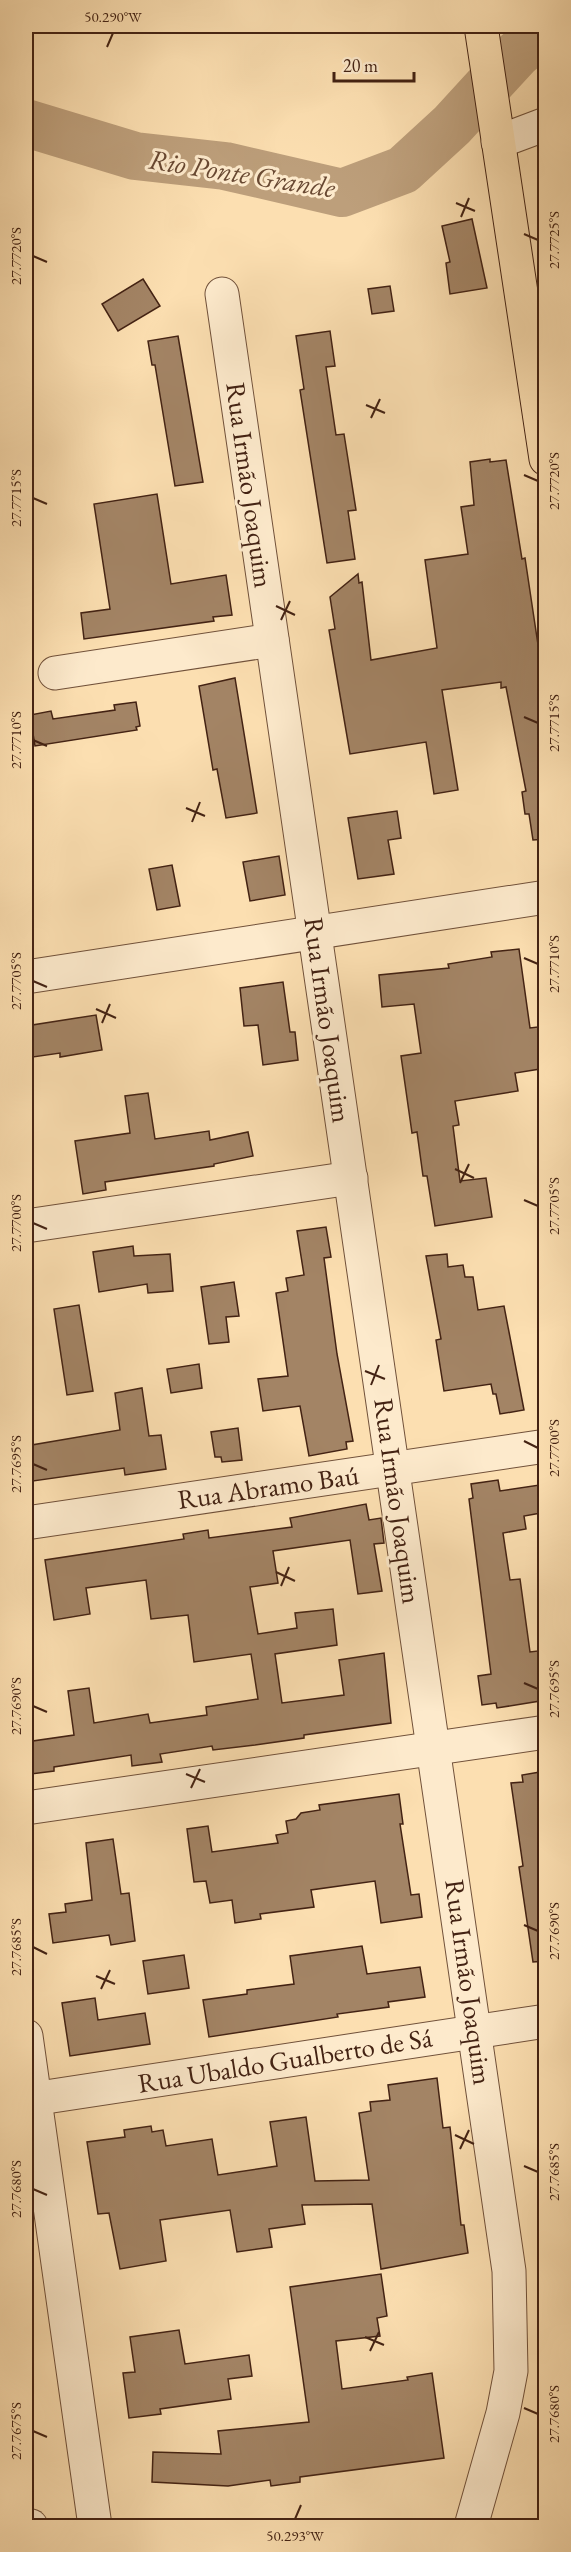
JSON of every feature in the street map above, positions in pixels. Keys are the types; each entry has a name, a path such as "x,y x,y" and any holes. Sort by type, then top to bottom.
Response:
{"main road":[{"path":"481,26 498,142 535,319 546,459"}],"street":[{"path":"498,142 546,124"},
{"name":"Rua Irmão Joaquim","path":"222,294 501,2202 512,2328 511,2371 503,2413 471,2526"},
{"path":"55,673 272,640"},
{"path":"26,977 546,897"},
{"path":"26,1226 351,1178"},
{"name":"Rua Abramo Baú","path":"26,1523 546,1446"},
{"path":"26,1808 546,1732"},
{"name":"Rua Ubaldo Gualberto de Sá","path":"30,2099 546,2021"},
{"path":"26,2036 30,2099 95,2526"},
{"path":"26,2526 31,2526"}],"building":[{"path":"472,219 487,288 450,294 446,263 450,262 442,226"},
{"path":"143,279 160,306 118,331 102,304"},
{"path":"390,286 394,311 372,314 368,289"},
{"path":"330,331 335,366 326,367 336,435 344,434 356,510 348,511 355,559 327,563 300,390 304,389 296,336"},
{"path":"178,336 203,482 175,486 155,365 152,365 148,341"},
{"path":"490,459 490,462 506,460 522,559 525,558 540,658 546,657 546,839 533,840 529,814 525,814 522,792 526,791 506,687 501,688 501,682 442,690 458,790 434,794 426,742 350,754 329,630 335,629 330,597 358,574 359,583 362,582 371,660 437,648 425,560 468,554 461,507 474,505 470,462"},
{"path":"157,494 171,584 226,575 232,615 213,617 214,621 84,639 81,613 110,609 94,504"},
{"path":"235,678 257,813 226,818 217,769 213,770 199,686"},
{"path":"136,702 140,726 136,727 137,730 35,746 30,715 51,711 53,719 115,710 114,705"},
{"path":"397,811 401,838 388,840 394,874 358,879 348,818"},
{"path":"279,856 285,895 250,901 243,862"},
{"path":"172,865 180,906 157,910 149,869"},
{"path":"519,949 530,1028 546,1026 546,1068 515,1073 518,1091 455,1101 459,1125 453,1126 460,1181 486,1178 492,1217 435,1226 427,1176 423,1176 417,1132 412,1133 401,1056 421,1053 414,1004 382,1007 379,975 449,968 448,964 492,957 491,952"},
{"path":"283,982 290,1032 295,1032 298,1060 263,1065 258,1025 244,1026 240,988"},
{"path":"96,1015 102,1050 60,1057 60,1053 26,1058 26,1026"},
{"path":"148,1093 155,1139 209,1131 210,1140 248,1132 253,1156 214,1164 214,1166 105,1182 106,1190 83,1194 75,1141 130,1133 125,1096"},
{"path":"326,1227 331,1257 324,1258 337,1354 353,1441 346,1442 347,1449 309,1456 300,1406 263,1411 258,1379 288,1376 276,1293 288,1291 286,1278 304,1275 297,1231"},
{"path":"133,1246 134,1256 170,1254 173,1291 148,1293 147,1284 99,1292 93,1252"},
{"path":"447,1254 448,1267 463,1265 465,1277 473,1277 478,1310 504,1306 524,1410 500,1414 496,1394 493,1394 491,1384 444,1391 436,1340 441,1339 426,1256"},
{"path":"234,1282 239,1316 226,1317 229,1342 209,1344 201,1287"},
{"path":"79,1305 93,1391 67,1395 54,1309"},
{"path":"199,1364 202,1388 171,1393 167,1369"},
{"path":"142,1388 149,1436 161,1435 166,1469 125,1475 124,1468 26,1482 26,1446 120,1430 115,1393"},
{"path":"238,1428 242,1460 222,1462 221,1457 215,1457 211,1432"},
{"path":"498,1480 500,1491 546,1484 546,1512 524,1516 526,1529 503,1533 510,1580 520,1579 530,1652 546,1650 546,1700 497,1708 496,1703 482,1705 478,1676 491,1674 469,1499 473,1498 471,1484"},
{"path":"366,1504 369,1520 381,1518 384,1543 374,1544 382,1591 358,1594 350,1540 273,1551 278,1583 250,1587 258,1634 297,1628 295,1613 333,1609 337,1645 275,1654 282,1703 344,1695 339,1660 384,1653 391,1723 304,1735 304,1738 255,1745 213,1750 212,1746 160,1754 162,1762 132,1766 131,1755 54,1767 54,1771 31,1774 26,1742 74,1735 68,1691 89,1688 94,1723 148,1714 150,1723 207,1715 206,1707 258,1699 251,1654 194,1662 188,1615 151,1619 146,1580 86,1588 90,1614 54,1620 45,1560 184,1539 183,1534 208,1530 209,1538 292,1527 290,1518"},
{"path":"546,1771 546,1961 533,1962 519,1867 523,1866 511,1783 523,1782 522,1775"},
{"path":"399,1794 403,1824 400,1824 411,1895 419,1894 422,1917 381,1923 375,1881 311,1890 314,1907 260,1914 261,1919 235,1923 232,1900 210,1903 206,1881 194,1882 187,1829 208,1826 212,1852 278,1843 276,1835 288,1833 286,1821 296,1819 301,1813 320,1810 319,1805"},
{"path":"113,1839 121,1894 129,1893 135,1941 111,1945 109,1935 53,1943 49,1914 66,1912 65,1904 92,1900 86,1843"},
{"path":"362,1946 367,1974 420,1967 425,1997 388,2002 389,2007 337,2014 338,2017 209,2037 203,2000 247,1994 247,1990 294,1984 290,1956"},
{"path":"184,1955 189,1988 148,1994 143,1961"},
{"path":"95,1998 98,2020 145,2013 150,2044 70,2056 62,2003"},
{"path":"437,2078 443,2128 450,2127 461,2225 464,2225 468,2253 381,2269 372,2204 302,2205 305,2224 269,2229 272,2247 237,2252 230,2210 160,2220 166,2261 120,2269 109,2213 98,2214 87,2142 125,2137 124,2130 151,2126 152,2132 163,2130 166,2146 212,2139 218,2175 277,2166 270,2122 306,2117 315,2181 369,2180 359,2113 371,2111 370,2102 390,2100 388,2085"},
{"path":"381,2274 387,2316 377,2318 380,2336 336,2341 342,2389 408,2380 407,2377 432,2373 444,2458 300,2477 300,2482 271,2486 270,2480 228,2486 152,2482 153,2452 221,2454 218,2431 309,2422 290,2287"},
{"path":"179,2330 185,2364 249,2355 252,2376 228,2379 231,2399 160,2409 161,2414 129,2418 123,2373 135,2372 130,2337"}],"waterway":[{"name":"Rio Ponte Grande","path":"26,123 135,156 225,166 342,193 403,170 452,125 517,54 546,29"}]}
